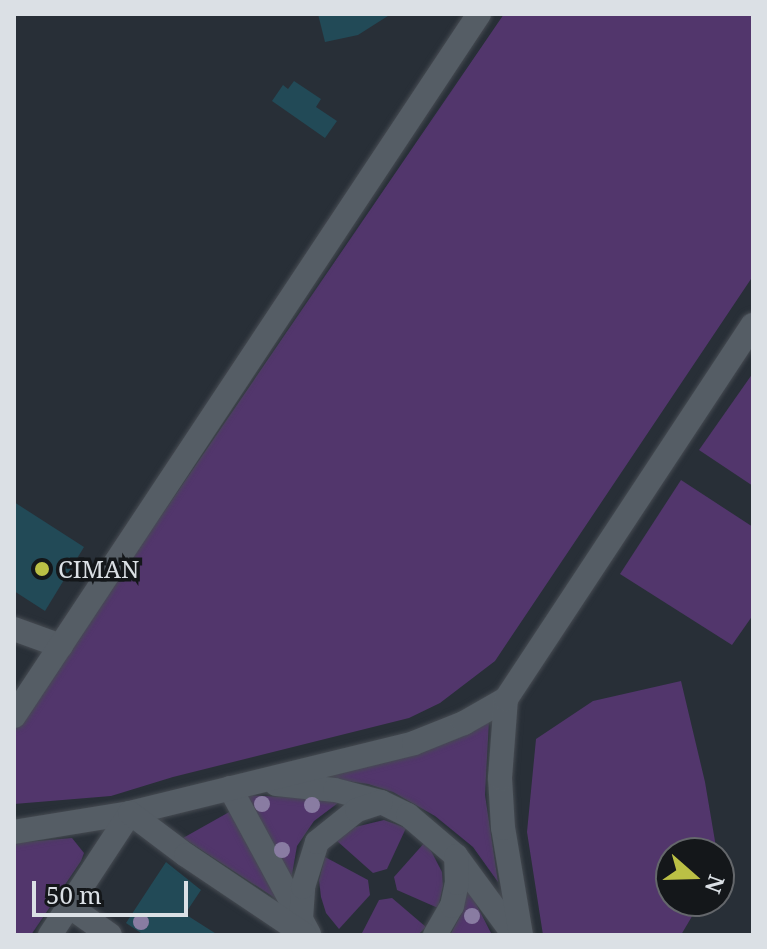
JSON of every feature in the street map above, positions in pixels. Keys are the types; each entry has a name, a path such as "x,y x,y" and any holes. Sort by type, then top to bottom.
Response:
{"lane":[{"path":"14,716 479,14"},
{"path":"14,832 130,813 414,743 464,723 506,699 753,325"},
{"path":"14,629 61,646"},
{"path":"506,699 500,778 503,828 521,935"},
{"path":"262,782 335,790 381,802 422,824 456,856 514,935"},
{"path":"230,788 305,930"},
{"path":"305,930 303,887 317,842 357,810 381,802"},
{"path":"50,935 130,813"},
{"path":"130,813 186,855 305,930"},
{"path":"435,935 452,906 457,883 456,856"},
{"path":"69,906 110,935"}],"shaded area":[{"path":"504,14 753,14 753,276 495,661 440,703 409,718 173,777 111,796 14,804 14,731"},
{"path":"753,373 753,486 699,450"},
{"path":"681,480 753,527 753,615 732,645 620,574"},
{"path":"681,681 714,837 655,837 655,917 692,917 681,935 543,935 527,832 536,739 593,701"},
{"path":"489,721 485,795 498,882 473,847 435,816 393,792 368,784 318,777"},
{"path":"246,795 342,800 314,821 297,846 291,880"},
{"path":"231,811 281,902 183,838"},
{"path":"384,820 406,828 387,869 373,873 337,841 355,827"},
{"path":"72,838 84,853 81,861 31,935 14,935 14,843"},
{"path":"426,841 442,872 443,886 438,908 397,890 394,877"},
{"path":"325,857 368,880 370,895 339,929 326,913 321,897 319,880"},
{"path":"467,886 492,935 450,935 463,911"},
{"path":"392,898 426,927 418,935 361,935 379,900"}],"building":[{"path":"318,14 391,14 358,35 325,42"},
{"path":"294,81 321,99 316,107 337,121 325,138 272,101 283,85 288,89"},
{"name":"CIMAN","path":"14,502 84,547 45,611 14,591"},
{"path":"166,862 201,890 185,914 218,935 144,935 126,923"}],"place":[{"name":"CIMAN","path":"42,569"}]}
